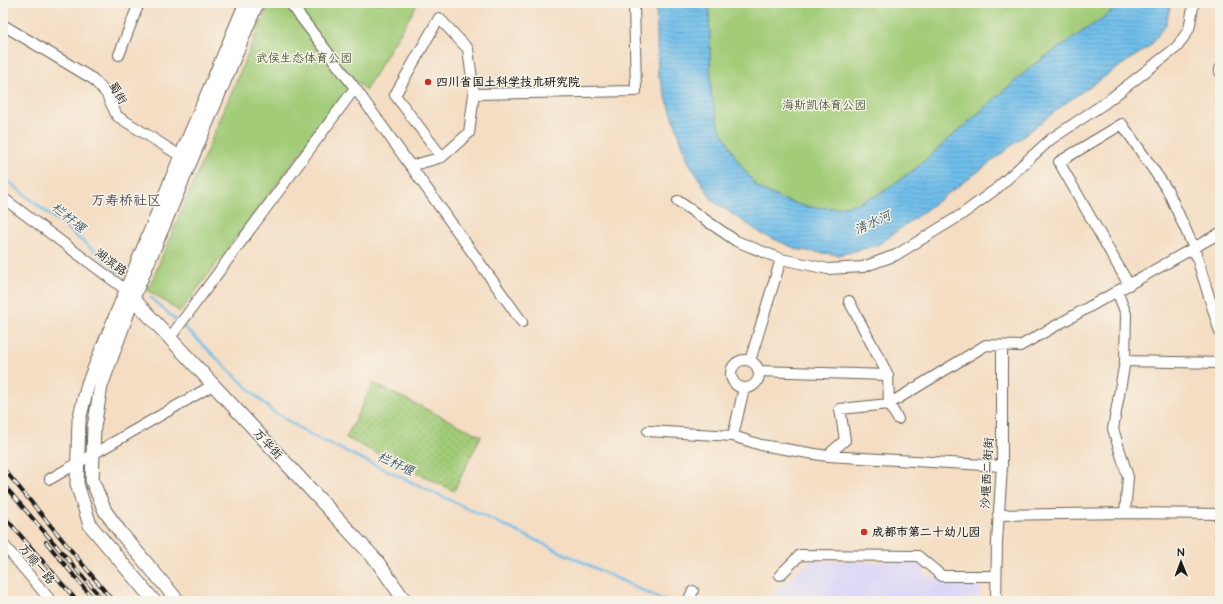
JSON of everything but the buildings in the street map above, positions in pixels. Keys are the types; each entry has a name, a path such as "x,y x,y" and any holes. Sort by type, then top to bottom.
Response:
{"street":[{"path":"119,55 139,3"},
{"path":"186,159 246,3"},
{"path":"154,601 90,525 77,484 79,462 78,420 88,384 129,294 186,159 257,3"},
{"path":"290,3 355,88 522,322"},
{"path":"474,94 636,90 634,3"},
{"path":"678,201 736,241 781,259 828,269 863,268 896,255 961,215 996,189 1051,139 1104,102 1177,47 1188,29 1193,7 1192,3"},
{"path":"411,166 442,157 469,133 474,94 468,49 439,18 395,95 442,157"},
{"name":"蜀街","path":"3,25 93,79 106,92 117,116 186,159"},
{"path":"169,339 355,88"},
{"path":"1129,285 1060,162 1122,124 1168,191 1194,248 1220,332"},
{"name":"湖滨路","path":"3,198 129,294"},
{"path":"827,456 845,440 840,409 889,404 986,345 1020,346 1220,233"},
{"path":"750,361 781,259"},
{"path":"1117,292 1126,314 1124,361 1112,429 1128,476 1125,513"},
{"path":"129,294 101,386 94,427 92,480 105,511 121,533 178,601"},
{"name":"万华街","path":"129,294 169,339 376,560 405,601"},
{"path":"850,301 888,375 889,404 898,419"},
{"name":"沙堰西二街街","path":"996,601 998,515 1002,466 1002,346"},
{"path":"750,361 758,371 758,379 755,383 744,388 740,387 733,381 732,369 738,362 750,361"},
{"path":"1124,361 1220,363"},
{"path":"758,371 888,375"},
{"path":"50,479 213,385"},
{"path":"733,436 744,388"},
{"path":"648,431 733,436 761,445 827,456 1002,466"},
{"path":"998,515 1125,513 1220,514"},
{"path":"1220,528 1220,534"},
{"name":"万顺一路","path":"3,544 51,601"},
{"path":"780,575 800,555 918,556 942,576 996,576"},
{"path":"688,601 693,591"}],"shaded area":[{"path":"809,561 921,563 927,577 980,580 980,601 765,601"}],"green space":[{"name":"武侯生态体育公园","path":"271,3 418,3 365,91 356,79 180,312 148,290 268,6"},
{"name":"海斯凯体育公园","path":"709,3 1116,3 1110,13 1032,66 915,169 881,193 858,203 835,208 807,207 781,199 757,187 737,160 718,124 711,94"},
{"path":"373,383 481,436 454,491 346,438"}],"water":[{"name":"清水河","path":"656,3 709,3 711,94 718,124 737,160 757,187 781,199 807,207 835,208 858,203 881,193 915,169 1032,66 1110,13 1116,3 1171,3 1166,24 1150,46 1067,102 991,162 878,245 839,255 799,250 762,234 713,201 688,161 658,74"}],"waterway":[{"name":"栏杆堰","path":"3,177 123,274"},
{"name":"栏杆堰","path":"150,297 178,322"},
{"name":"栏杆堰","path":"182,325 272,411 311,435 665,601"}],"railway":[{"path":"3,468 113,601"},
{"path":"3,484 104,601"},
{"path":"3,515 77,601"},
{"path":"46,542 95,601"}],"place":[{"name":"四川省国土科学技术研究院","path":"428,82"},
{"name":"成都市第二十幼儿园","path":"864,532"}],"district":[{"name":"万寿桥社区","path":"126,200"}]}
